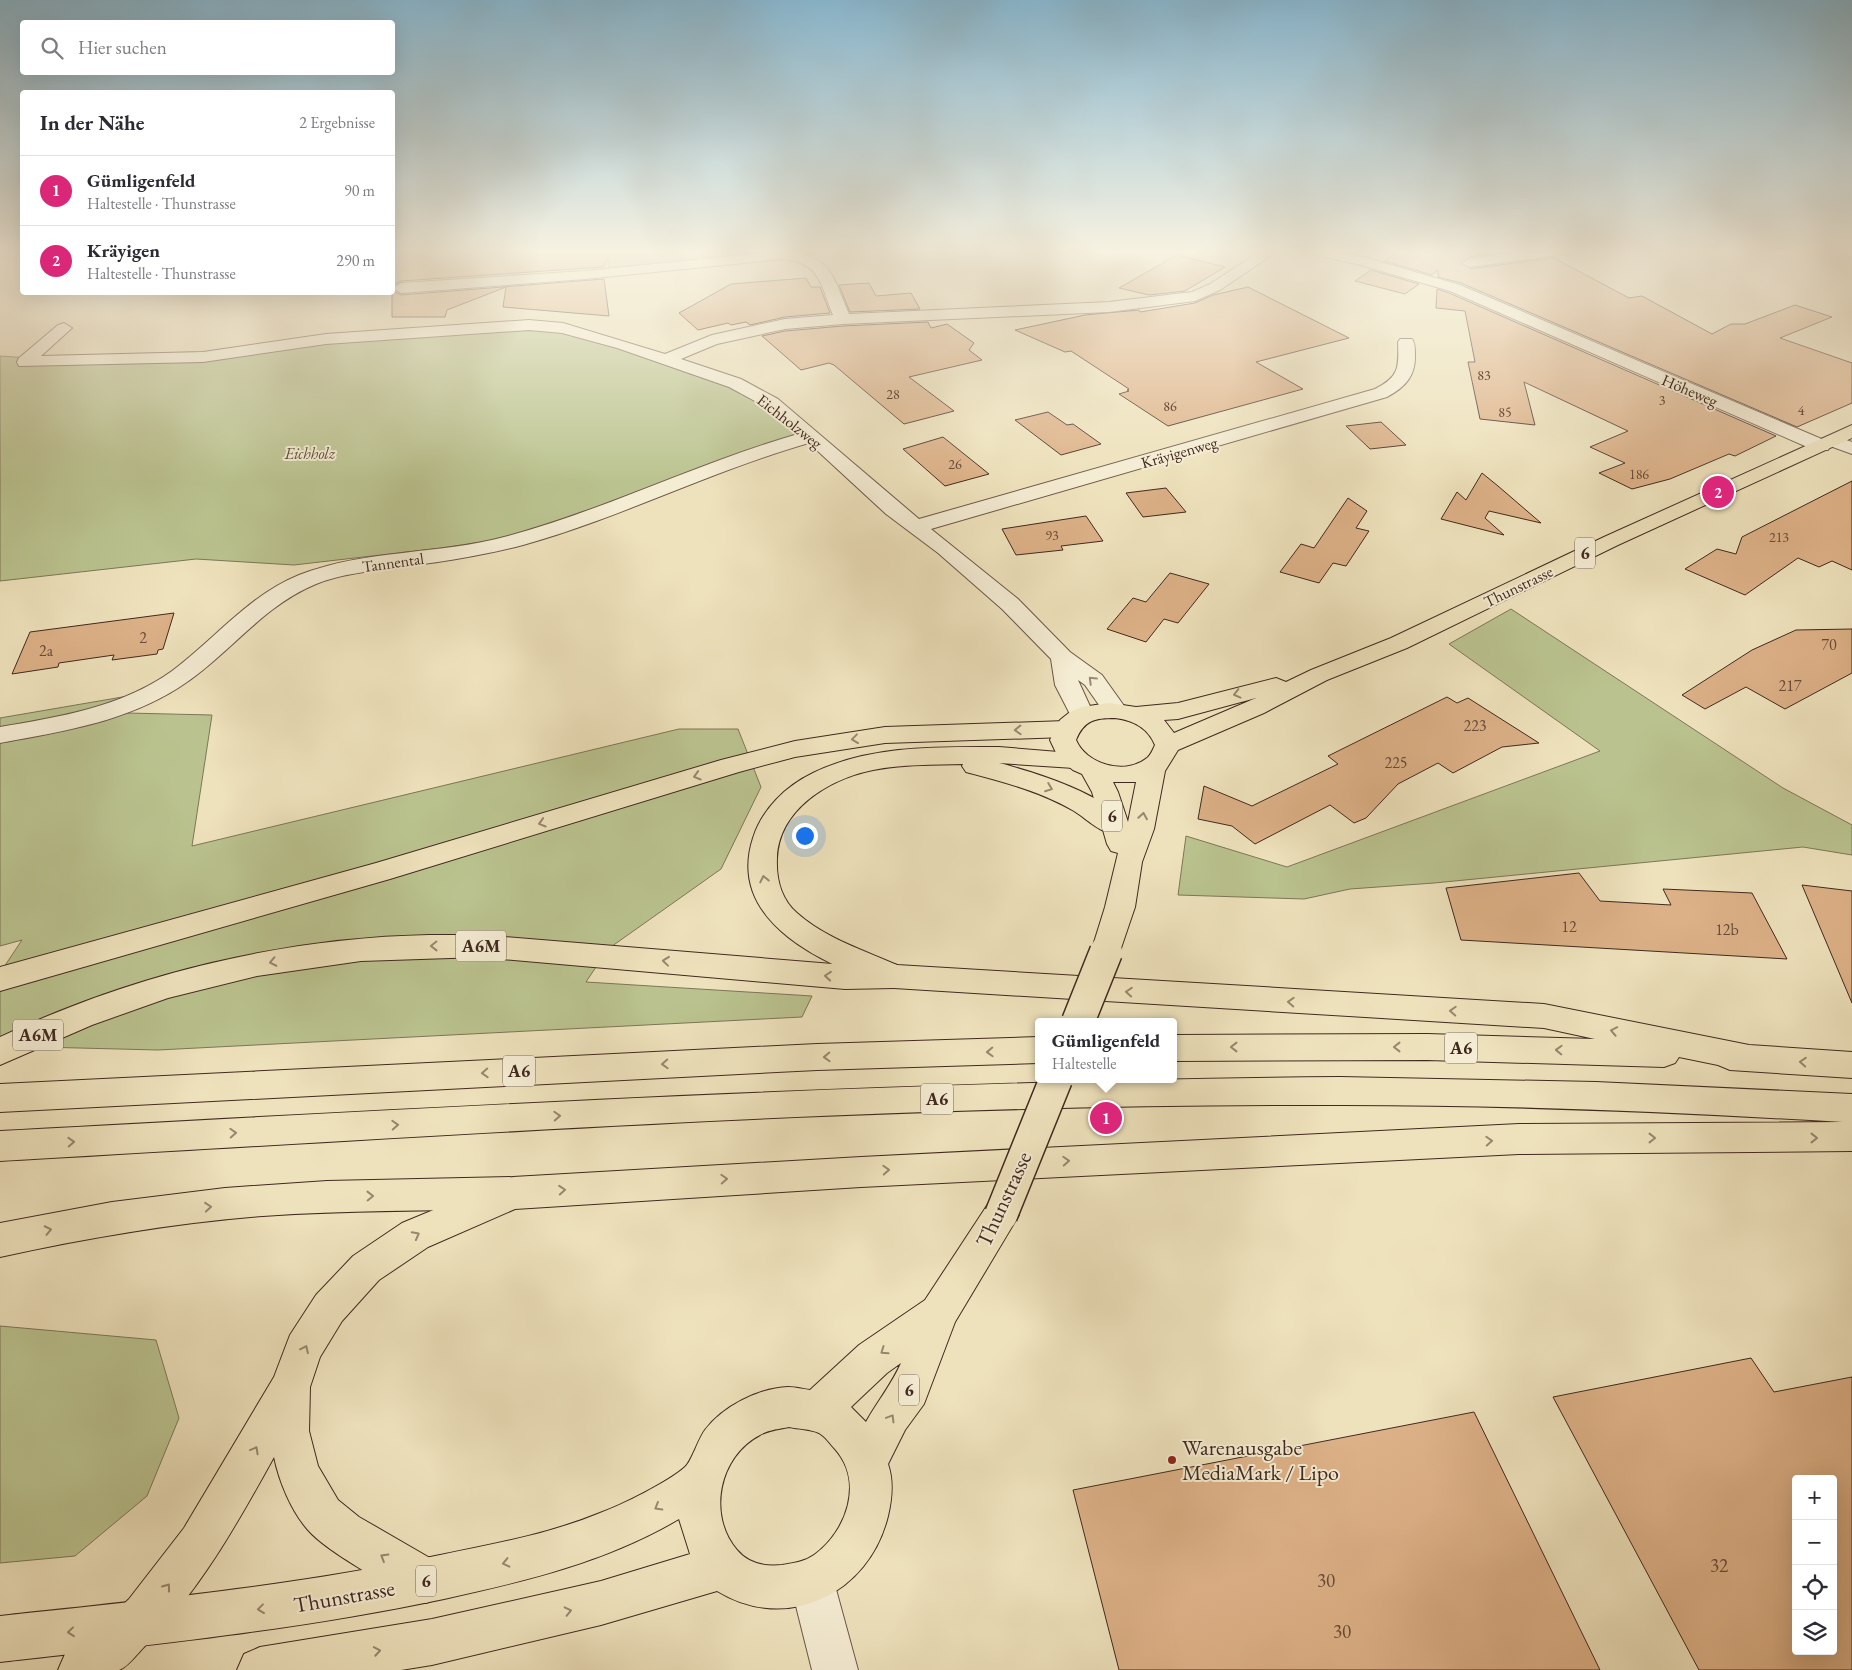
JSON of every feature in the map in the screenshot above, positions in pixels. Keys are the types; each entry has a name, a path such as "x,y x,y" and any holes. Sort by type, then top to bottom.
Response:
{"main road":[{"name":"Thunstrasse","path":"1168,745 1255,708 1319,675 1399,643 1654,521 1835,445 1852,432"},
{"name":"Thunstrasse","path":"1126,712 1178,711 1236,694 1319,675"},
{"path":"0,979 293,897 730,766 794,749 885,735 1074,722 1092,712 1126,712 1153,722 1164,733 1168,745 1161,762 1139,773 1124,775 1084,765 1000,755 883,760 832,774 810,786 789,801 774,817 765,837 761,858 762,879 770,900 786,921 819,943 894,976 1544,1016 1748,1058"},
{"path":"1074,722 1063,739 1066,750 1084,765"},
{"path":"935,757 998,771 1057,791 1078,800 1114,826"},
{"name":"6","path":"1084,765 1105,792 1114,826 1128,862"},
{"name":"6","path":"1080,1018 1106,952 1120,907 1128,862 1140,829 1152,768"},
{"name":"A6M","path":"0,1052 75,1018 163,989 277,960 344,951 480,946 845,977 894,976"},
{"name":"A6","path":"1177,1048 1427,1047 1748,1058 1852,1066"},
{"name":"A6","path":"0,1098 817,1057 1035,1050"},
{"name":"Thunstrasse","path":"867,1461 892,1416 910,1390 939,1313 1001,1215 1054,1083"},
{"name":"A6","path":"0,1146 652,1111 1025,1096 1246,1092 1472,1093 1651,1097 1852,1108"},
{"path":"0,1240 112,1219 188,1209 300,1198 513,1193 861,1172 1519,1139 1852,1136"},
{"path":"81,1670 94,1662 136,1624 162,1594 210,1524 290,1387 304,1348 329,1308 366,1268 415,1235 513,1193"},
{"name":"Thunstrasse","path":"817,1411 873,1359 939,1313"},
{"path":"290,1387 289,1431 296,1466 308,1491 323,1515 344,1532 426,1581"},
{"path":"789,1407 817,1411 838,1422 849,1433 867,1461 872,1488 871,1498 868,1516 856,1544 838,1566 812,1582 788,1588 764,1588 741,1581 722,1567 709,1549 701,1528 697,1505 700,1482 713,1453 734,1429 760,1413 789,1407"},
{"name":"Thunstrasse","path":"0,1640 282,1607 426,1581 522,1560 583,1541 641,1517 700,1482"},
{"path":"260,1670 440,1640 601,1603 722,1567"}],"street":[{"name":"Eichholzweg","path":"64,328 25,362 203,357 326,339 501,327"},
{"name":"Eichholzweg","path":"557,327 575,330 735,383 772,403 812,436 863,484 1010,604 1062,657 1094,680 1126,712"},
{"path":"666,359 712,340 756,329 774,327"},
{"name":"Höheweg","path":"1550,327 1835,445"},
{"name":"Kräyigenweg","path":"915,527 1381,393 1399,382 1405,374 1408,365 1406,342"},
{"name":"Tannental","path":"0,735 70,722 114,711 155,692 199,661 263,603 303,581 333,572 368,565 479,549 554,530 765,450 812,436"},
{"path":"1062,657 1074,722"},
{"path":"812,1582 835,1670"}],"green space":[{"name":"Eichholz","path":"468,327 572,331 756,395 801,432 590,512 510,538 294,565 196,559 0,581 0,356 61,360 201,357"},
{"path":"1511,609 1783,788 1852,825 1852,855 1803,847 1434,883 1350,889 1304,899 1178,895 1186,836 1287,867 1600,751 1449,644"},
{"path":"134,695 127,713 212,715 192,846 679,729 738,729 761,787 721,869 608,949 586,982 812,996 802,1017 158,1050 0,1046 0,973 22,940 0,946 0,718"},
{"path":"0,1326 156,1340 179,1418 147,1496 75,1556 0,1563"}],"building":[{"path":"695,327 711,327 698,330"},
{"path":"832,327 951,327 974,343 969,350 982,360 909,377 954,411 904,424 834,365 829,363 801,370 762,336 785,331"},
{"path":"1029,327 1327,327 1349,338 1256,362 1303,389 1168,426 1119,394 1129,391 1127,390 1129,389 1071,351 1065,352 1015,330"},
{"path":"1468,327 1527,327 1776,436 1735,456 1729,454 1670,479 1632,489 1599,473 1625,463 1590,447 1628,431 1524,382 1535,425 1480,419 1468,362 1475,362"},
{"path":"1564,327 1699,327 1712,334 1725,327 1807,327 1780,338 1852,363 1852,403 1797,427"},
{"path":"1048,412 1067,425 1073,424 1101,444 1061,455 1015,420"},
{"path":"1381,422 1406,445 1370,449 1346,426"},
{"path":"943,437 989,474 945,486 903,449"},
{"path":"1482,473 1541,523 1489,511 1485,518 1504,535 1441,519 1457,492 1466,500"},
{"path":"1852,481 1852,570 1832,561 1819,567 1798,558 1745,595 1685,569 1717,549 1736,554 1742,537"},
{"path":"1166,488 1186,512 1143,517 1126,493"},
{"path":"1348,498 1367,511 1356,528 1369,531 1346,566 1333,563 1319,583 1280,572 1301,544 1314,548"},
{"path":"1086,516 1103,541 1061,546 1063,550 1016,555 1002,529"},
{"path":"1170,573 1209,584 1178,623 1164,619 1146,642 1107,629 1133,598 1146,602"},
{"path":"174,613 163,649 158,650 157,654 112,660 114,655 59,663 58,667 12,674 30,632"},
{"path":"1852,629 1852,673 1785,709 1746,687 1705,709 1682,695 1752,650 1796,630"},
{"path":"1447,697 1457,703 1468,698 1539,743 1502,747 1453,773 1438,763 1398,784 1366,818 1354,823 1330,805 1255,844 1232,826 1198,819 1204,786 1252,806 1338,764 1328,756"},
{"path":"1579,873 1600,901 1671,905 1663,889 1752,893 1787,959 1461,940 1446,888"},
{"path":"1802,885 1852,891 1852,1003"},
{"path":"1751,1358 1774,1392 1852,1377 1852,1670 1699,1670 1553,1397"},
{"path":"1474,1412 1600,1670 1119,1670 1073,1490"}],"place":[{"name":"Kräyigen","path":"1718,492"},
{"name":"Gümligenfeld","path":"1106,1118"},
{"name":"Warenausgabe MediaMark / Lipo","path":"1172,1460"}]}
